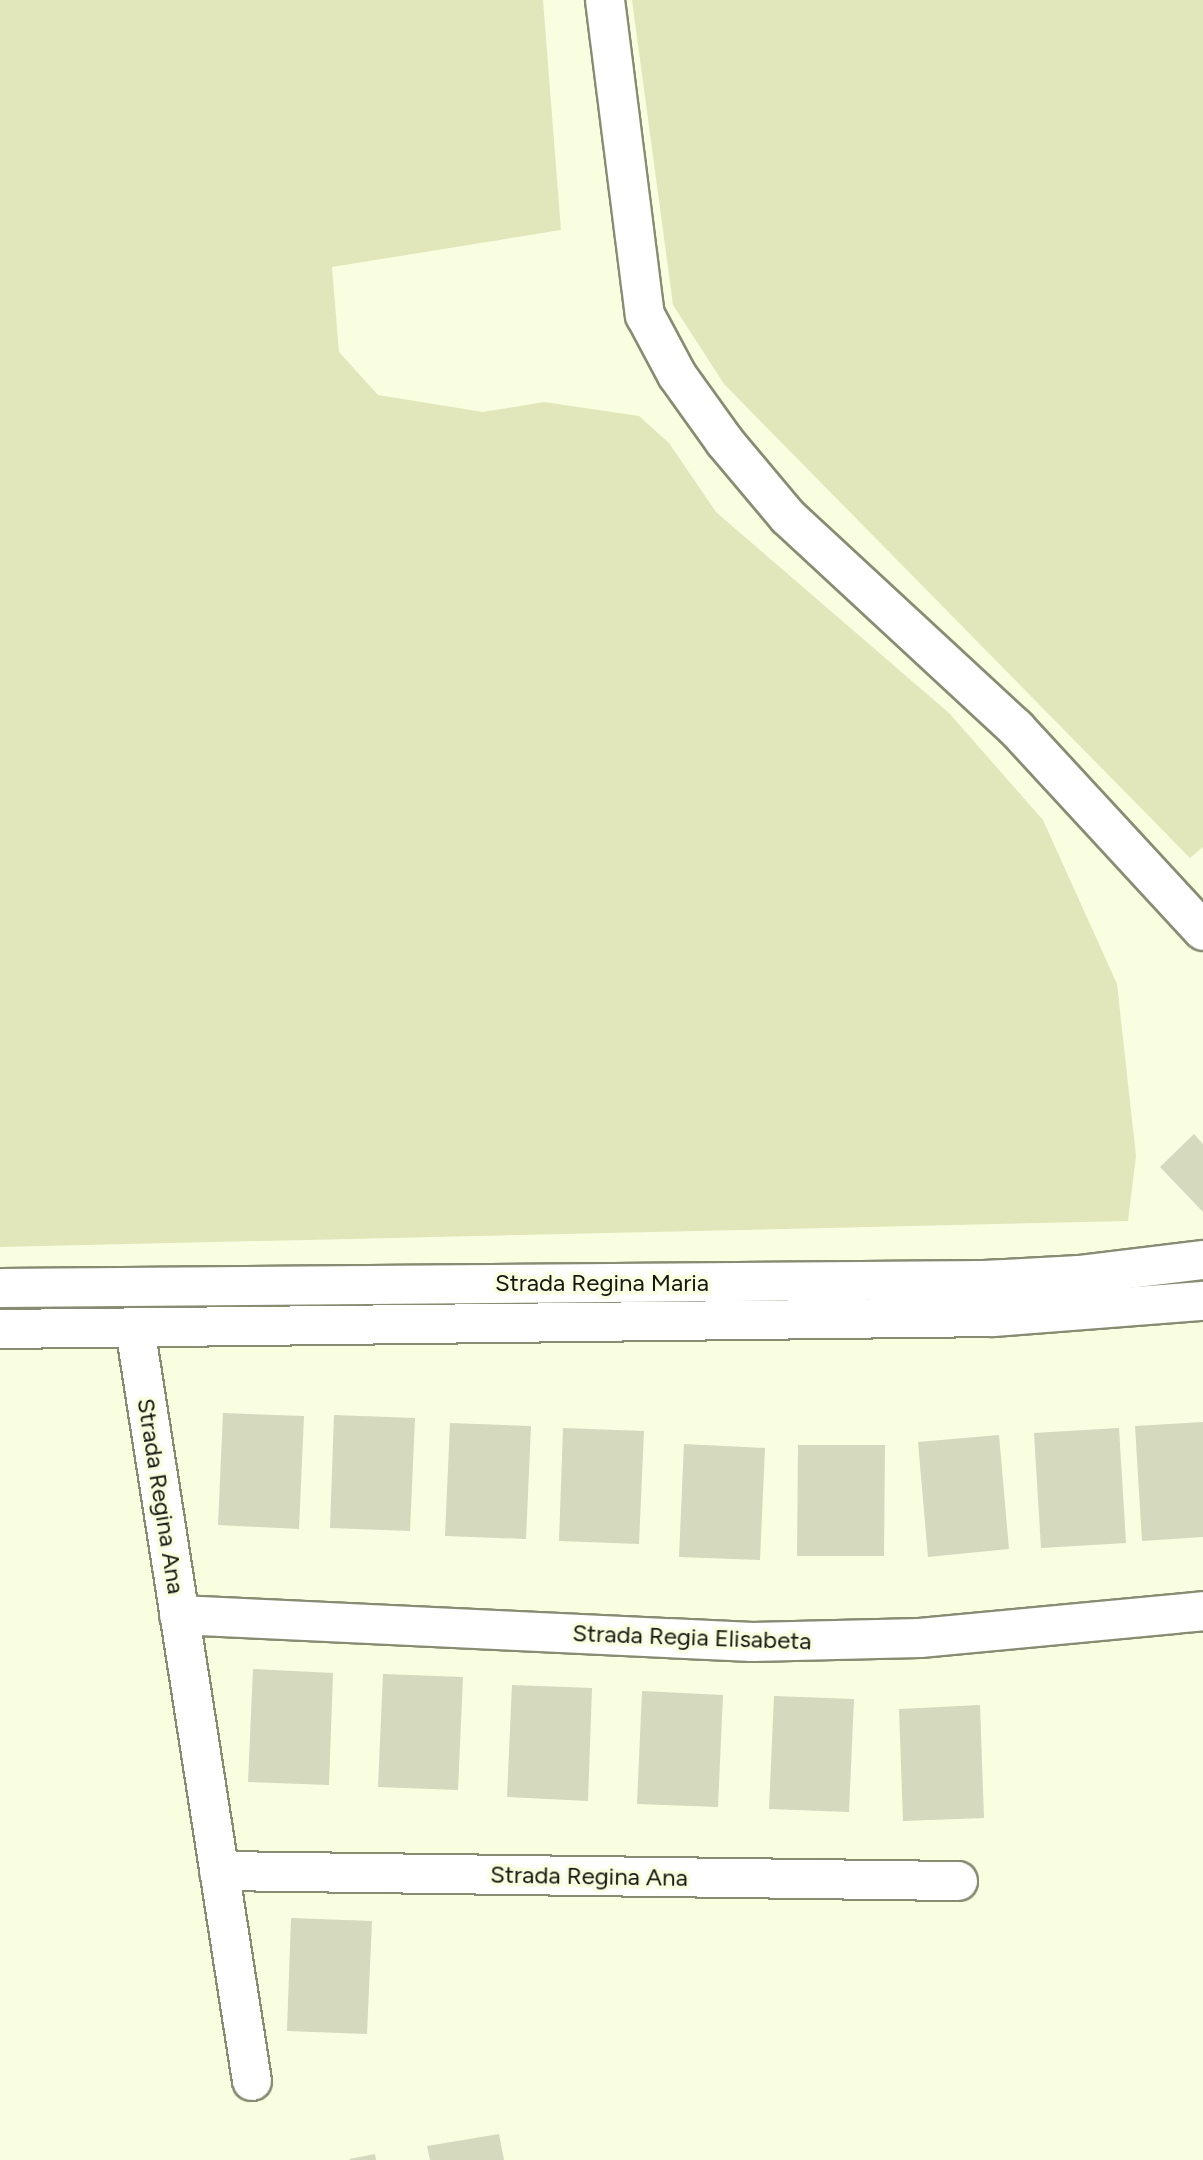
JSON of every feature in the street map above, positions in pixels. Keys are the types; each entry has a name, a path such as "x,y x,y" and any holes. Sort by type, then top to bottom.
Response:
{"street":[{"path":"605,0 645,315 677,375 725,442 788,517 1016,728 1203,930"},
{"name":"Strada Regina Maria","path":"0,1288 984,1280 1079,1275 1203,1260"},
{"name":"Strada Regina Maria","path":"0,1329 992,1317 1203,1301"},
{"name":"Strada Regina Ana","path":"135,1328 251,2081"},
{"name":"Strada Regia Elisabeta","path":"179,1615 752,1642 920,1638 1203,1611"},
{"name":"Strada Regina Ana","path":"219,1871 958,1881"}],"green space":[{"path":"0,0 543,0 561,230 332,267 339,352 378,395 483,412 544,402 639,416 669,443 716,512 949,713 1043,820 1117,984 1136,1156 1128,1221 0,1247"},
{"path":"632,0 1203,0 1203,847 1190,858 724,384 673,305"}],"building":[{"path":"1194,1134 1203,1144 1203,1212 1160,1167"},
{"path":"223,1413 304,1416 299,1529 218,1525"},
{"path":"334,1415 415,1418 410,1531 330,1528"},
{"path":"1203,1422 1203,1537 1142,1541 1135,1426"},
{"path":"450,1423 531,1426 526,1539 445,1536"},
{"path":"563,1428 644,1431 639,1544 559,1541"},
{"path":"1119,1428 1126,1543 1041,1548 1034,1433"},
{"path":"999,1435 1009,1549 928,1557 918,1442"},
{"path":"684,1444 765,1448 760,1560 679,1557"},
{"path":"798,1445 885,1445 884,1556 797,1556"},
{"path":"253,1669 333,1673 329,1785 248,1782"},
{"path":"383,1674 463,1677 458,1790 378,1787"},
{"path":"512,1685 592,1688 588,1801 507,1797"},
{"path":"642,1691 723,1695 718,1807 637,1804"},
{"path":"774,1696 854,1699 849,1812 769,1809"},
{"path":"980,1705 984,1818 903,1821 899,1709"},
{"path":"291,1918 372,1921 367,2034 287,2031"},
{"path":"499,2134 504,2160 430,2160 427,2146"},
{"path":"375,2154 376,2160 349,2159"}]}
